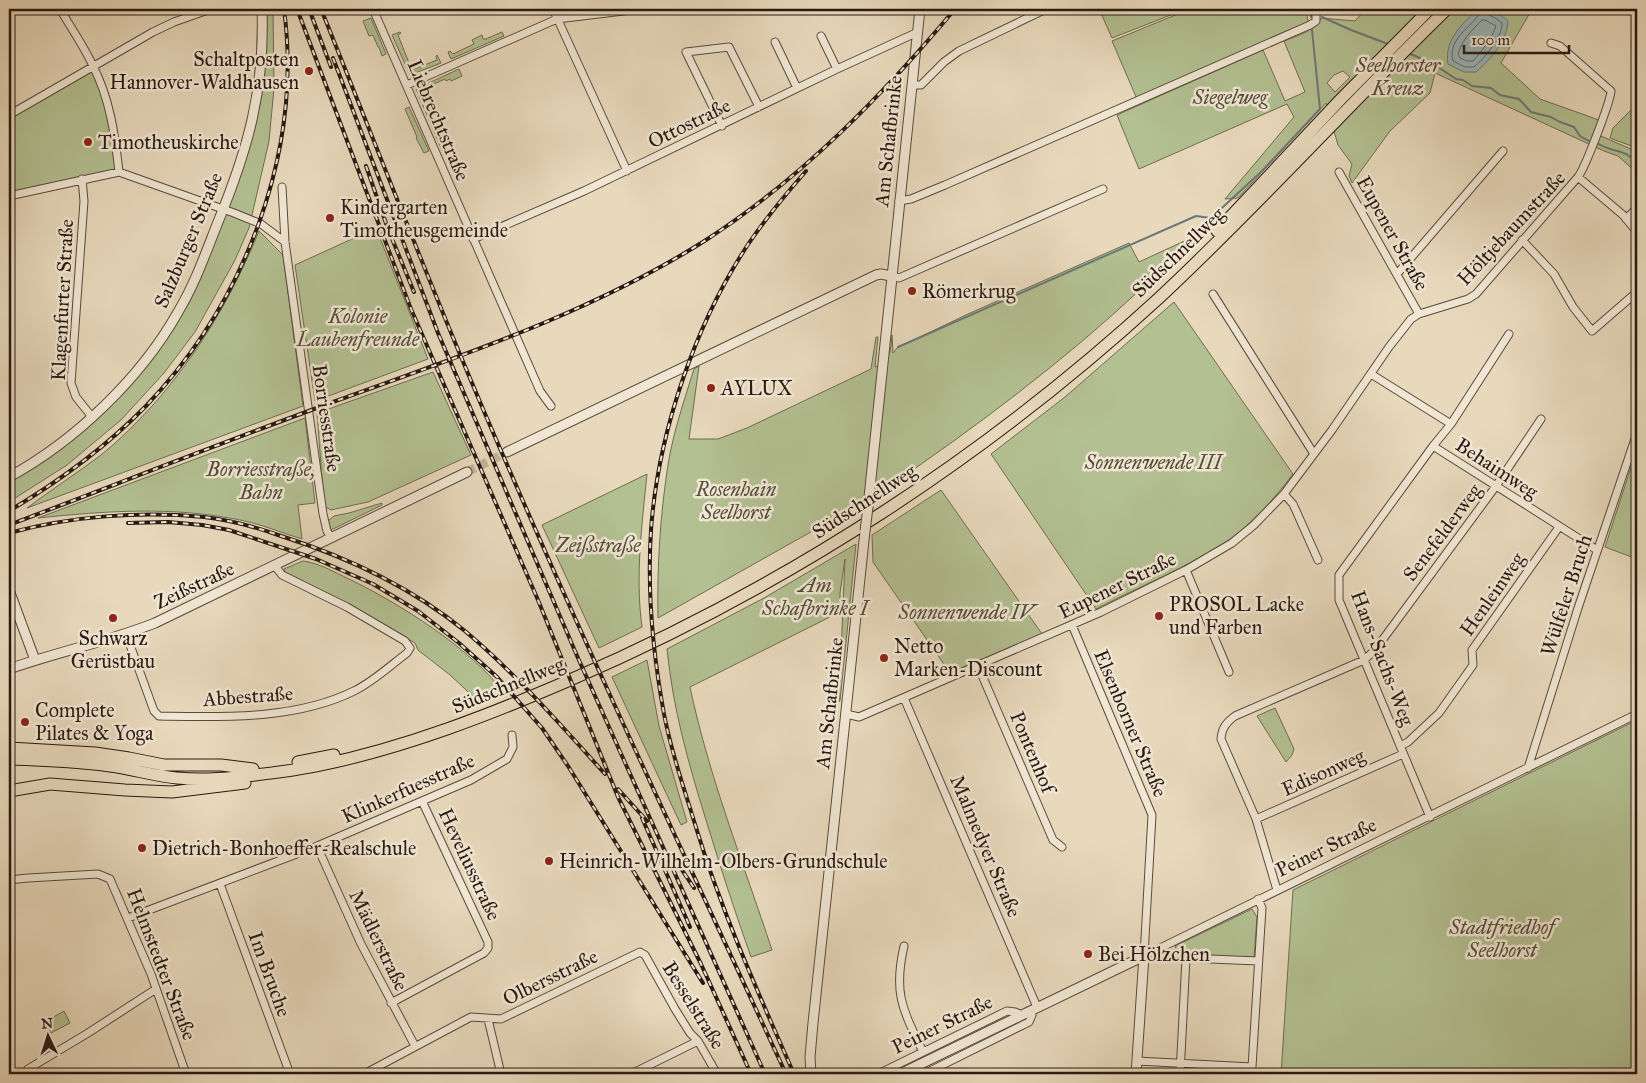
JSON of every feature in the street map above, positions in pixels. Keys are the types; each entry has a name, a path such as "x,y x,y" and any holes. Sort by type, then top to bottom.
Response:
{"highway":[{"name":"Südschnellweg","path":"164,774 194,779 232,777 317,766 379,751 450,729 603,666 690,624 795,567 883,513 985,441 1087,361 1191,268 1299,161 1344,104 1405,33 1430,9"},
{"name":"Südschnellweg","path":"164,774 237,772 308,760 369,747 440,724 510,698 600,659 695,614 837,533 950,458 1028,400 1082,356 1150,296 1222,227 1344,104 1447,9"},
{"path":"9,748 95,753 164,765 222,765 253,769"},
{"path":"14,757 86,759 122,764 164,774"},
{"path":"9,791 50,784 172,792 258,781 290,775 317,766"}],"street":[{"path":"60,9 93,66 110,113 119,172"},
{"path":"9,115 174,22 211,9"},
{"name":"Salzburger Straße","path":"9,476 34,462 92,417 144,362 179,312 224,208 250,134 262,60 262,9"},
{"name":"Liebrechtstraße","path":"373,9 540,391 551,406"},
{"path":"553,9 626,171"},
{"path":"407,85 557,19 640,9"},
{"name":"Am Schafbrinke","path":"811,1074 810,1058 920,9"},
{"path":"912,85 921,85 944,62 959,51 1046,9"},
{"path":"899,200 911,199 945,185 1269,43 1317,13"},
{"name":"Ottostraße","path":"473,238 584,192 797,88 918,32"},
{"path":"822,36 837,69"},
{"path":"775,42 797,88"},
{"path":"1550,43 1560,46 1610,91 1588,156 1578,177"},
{"path":"722,126 686,52 730,47 759,107"},
{"path":"1397,274 1503,151"},
{"path":"9,196 119,172 224,208 261,224 286,242"},
{"name":"Eupener Straße","path":"846,714 859,717 904,698 1072,625 1186,570 1232,543 1254,525 1284,494 1403,327 1419,314 1340,172"},
{"name":"Höltjebaumstraße","path":"1419,314 1468,299 1476,294 1578,177 1626,219 1637,232"},
{"name":"Klagenfurter Straße","path":"82,180 84,201 71,382 76,396 92,417"},
{"name":"Borriesstraße","path":"282,187 286,242 323,514 326,531 330,538"},
{"path":"507,452 876,275 881,274 899,278 1103,189"},
{"path":"1626,219 1637,208"},
{"path":"1522,240 1554,274 1573,307 1592,331 1637,292"},
{"path":"1213,294 1314,454"},
{"path":"1452,424 1510,334"},
{"name":"Behaimweg","path":"1370,374 1452,424 1433,446 1597,550"},
{"name":"Senefelderweg","path":"1364,660 1375,650 1496,486 1541,419"},
{"name":"Wülfeler Bruch","path":"1528,768 1597,550 1637,433"},
{"name":"Hans-Sachs-Weg","path":"1430,817 1339,600 1339,575 1433,446"},
{"name":"Zeißstraße","path":"9,669 126,634 154,623 467,472"},
{"path":"1284,494 1293,504 1318,560"},
{"name":"Henleinweg","path":"1400,746 1408,742 1439,713 1473,665 1472,650 1559,527"},
{"name":"Abbestraße","path":"126,634 154,711 159,716 207,717 260,714 319,705 357,690 408,653 410,648 405,641 348,607 282,575 275,566"},
{"path":"1186,570 1229,672"},
{"path":"9,590 35,660"},
{"name":"Elsenborner Straße","path":"1072,625 1152,815 1144,956"},
{"path":"1277,890 1256,819 1222,739 1222,731 1226,723 1235,716 1364,660"},
{"name":"Pontenhof","path":"978,666 1053,840 1062,847"},
{"name":"Malmedyer Straße","path":"904,698 1030,1011"},
{"name":"Peiner Straße","path":"900,1074 1430,817 1637,714"},
{"name":"Klinkerfuesstraße","path":"128,918 317,846 471,780 506,760 513,747 512,735"},
{"name":"Edisonweg","path":"1256,819 1404,754"},
{"name":"Heveliusstraße","path":"391,1003 484,953 488,948 488,942 422,801"},
{"name":"Mädlerstraße","path":"317,846 361,944 415,1046"},
{"name":"Helmstedter Straße","path":"9,880 98,874 110,879 128,918 156,989 186,1074"},
{"name":"Im Bruche","path":"220,884 290,1074"},
{"path":"1137,1061 1252,1067 1262,908 1258,899"},
{"path":"904,946 901,959 900,999 904,1012 923,1052"},
{"name":"Olbersstraße","path":"364,1074 471,1017 501,1019 640,952 642,953"},
{"name":"Besselstraße","path":"642,953 717,1074"},
{"path":"1136,1074 1144,956"},
{"path":"1180,1074 1186,958 1258,961"},
{"path":"24,1074 28,1069 156,989"},
{"name":"Peiner Straße","path":"878,1074 1007,1011 1030,1011"},
{"name":"Peiner Straße","path":"924,1074 1029,1022 1032,1015 1030,1011"},
{"path":"488,1019 501,1074"},
{"path":"631,1074 698,1041"},
{"path":"1223,1074 1224,1065"}],"green space":[{"path":"262,9 273,9 274,88 269,141 249,228 235,260 195,332 164,373 121,420 67,465 9,502 9,477 34,462 123,386 179,312 249,134"},
{"path":"1099,9 1186,9 1112,38"},
{"name":"Siegelweg","path":"1190,9 1306,9 1308,22 1137,99 1112,41"},
{"name":"Seelhorster Kreuz","path":"1366,9 1535,9 1528,16 1501,63 1540,99 1599,120 1594,133 1633,150 1637,154 1637,173 1618,156 1435,73 1430,93 1390,131 1352,183 1349,176 1352,164 1338,145 1326,103 1238,198 1225,199 1294,117 1287,104 1139,169 1117,115 1263,50 1285,101 1305,92 1284,41 1310,30 1321,18 1355,21","holes":["1343,71 1350,77 1335,92 1327,83 1334,75"]},
{"path":"371,18 386,54 382,56 373,35 369,36 363,21"},
{"path":"400,32 398,35 409,63 407,64 412,70 437,60 437,55 441,63 410,75 392,35"},
{"path":"502,32 504,36 451,59 448,52 450,51 453,54 474,44 472,40 482,35 483,39 486,39"},
{"path":"93,66 102,87 119,172 9,196 9,115"},
{"path":"459,69 462,76 451,81 450,79 446,81 445,79 429,86 430,88 425,91 432,106 429,108 429,112 447,149 445,150 447,154 444,155 416,89"},
{"path":"1637,104 1637,151 1634,147 1610,138 1613,128"},
{"path":"409,107 429,151 424,153 405,109"},
{"name":"Kolonie Laubenfreunde","path":"376,228 428,359 315,401 295,265"},
{"path":"259,231 283,255 303,406 27,508 92,462 122,437 170,385 214,322 238,278"},
{"name":"Rosenhain Seelhorst","path":"1193,237 1142,288 1051,367 954,441 888,487 887,490 861,503 860,509 857,506 658,618 658,580 665,484 679,417 694,369 699,366 689,439 718,439 747,428 871,369 876,337 878,337 875,367 887,358 892,335 893,353 897,348 968,314 1129,243 1139,262"},
{"name":"Sonnenwende III","path":"1174,302 1293,474 1262,511 1226,542 1178,569 1096,609 991,454 1065,397"},
{"path":"433,372 471,455 368,502 331,510 324,506 317,413"},
{"name":"Borriesstraße, Bahn","path":"305,418 315,503 298,505 302,539 248,522 190,513 139,511 88,513 38,518"},
{"path":"1637,449 1637,559 1605,547"},
{"name":"Zeißstraße","path":"647,474 639,570 642,627 599,648 542,525"},
{"name":"Sonnenwende IV","path":"941,490 1042,634 950,673 873,562 872,535"},
{"path":"382,503 382,505 331,530 328,521 334,516"},
{"name":"Am Schafbrinke I","path":"856,544 839,702 845,559 840,593 840,612 690,687 717,787 772,950 751,957 733,906 687,756 673,693 667,649 764,598"},
{"path":"303,561 321,566 349,579 412,614 474,660 505,694 478,701 450,675 418,650 415,643 350,605 285,572 284,569"},
{"path":"647,660 659,726 687,822 681,825 612,677"},
{"path":"1275,708 1294,749 1286,762 1257,716"},
{"name":"Stadtfriedhof Seelhorst","path":"1637,720 1637,1074 1281,1074 1293,890"},
{"path":"1252,909 1257,917 1254,958 1178,954 1175,946"},
{"path":"64,1011 70,1023 51,1033 45,1022"}],"water":[{"path":"1476,11 1489,11 1501,16 1508,21 1507,28 1497,50 1487,62 1476,72 1464,72 1448,64 1447,56 1455,34"}],"waterway":[{"path":"1310,11 1311,17"},
{"path":"1322,17 1388,44"},
{"path":"898,347 1196,216 1211,218 1262,171 1320,109 1312,30"},
{"path":"1408,53 1432,63 1456,79 1463,80 1472,86 1491,88 1500,95 1519,99 1531,112 1551,117 1574,127 1580,136 1589,141"},
{"path":"1597,143 1629,155 1637,163"}],"tunnel":[{"path":"467,472 507,452"}],"railway":[{"path":"9,511 81,463 131,421 181,365 212,320 238,272 259,222 275,170 284,117 288,63 284,9"},
{"path":"297,9 411,309 538,600 618,797 701,964 751,1074"},
{"path":"309,9 331,67"},
{"path":"321,9 436,297 542,545 786,1074"},
{"path":"9,525 252,432 477,350 571,311 617,290 662,266 706,240 741,216 808,163 899,73 955,9"},
{"path":"333,58 438,333 578,658 765,1074"},
{"path":"366,166 388,229 414,292"},
{"path":"794,1074 727,918 711,874 672,750 664,714 654,645 650,599 650,553 655,493 662,456 682,380 696,344 712,308 749,243 776,206 806,171"},
{"path":"9,533 57,522 106,516 180,515 214,518 243,524 306,544 354,564 400,587 465,631 520,682 605,774"},
{"path":"128,523 168,522 229,530 316,559 373,584 418,611 459,643 497,677 542,728 568,766 703,983"},
{"path":"618,789 647,821"},
{"path":"642,818 690,927"},
{"path":"672,855 694,888"}],"place":[{"name":"Schaltposten Hannover-Waldhausen","path":"309,71"},
{"name":"Timotheuskirche","path":"88,142"},
{"name":"Kindergarten Timotheusgemeinde","path":"330,218"},
{"name":"Römerkrug","path":"912,291"},
{"name":"AYLUX","path":"711,388"},
{"name":"PROSOL Lacke und Farben","path":"1159,616"},
{"name":"Schwarz Gerüstbau","path":"113,618"},
{"name":"Netto Marken-Discount","path":"884,658"},
{"name":"Complete Pilates & Yoga","path":"25,722"},
{"name":"Dietrich-Bonhoeffer-Realschule","path":"142,848"},
{"name":"Heinrich-Wilhelm-Olbers-Grundschule","path":"549,861"},
{"name":"Bei Hölzchen","path":"1088,954"}]}
